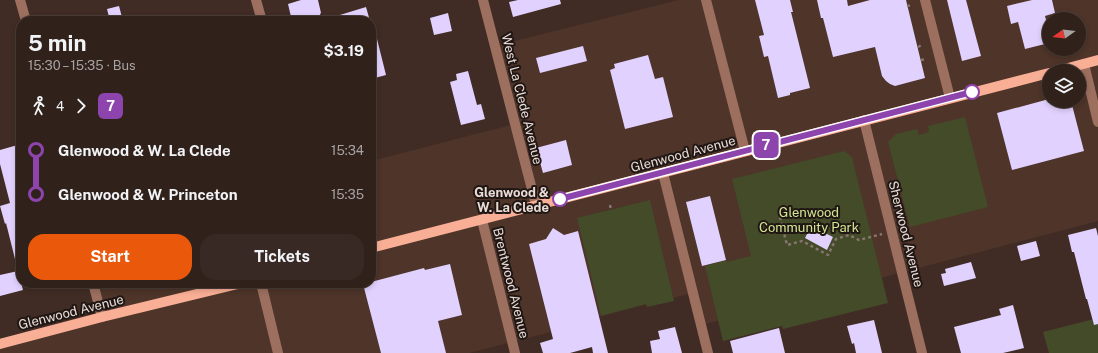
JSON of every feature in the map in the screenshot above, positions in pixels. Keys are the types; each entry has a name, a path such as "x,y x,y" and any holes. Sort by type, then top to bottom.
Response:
{"main road":[{"path":"1084,64 1098,60"},
{"name":"Glenwood Avenue","path":"376,247 1042,75"},
{"name":"Glenwood Avenue","path":"0,344 221,288"}],"street":[{"path":"20,0 25,16"},
{"path":"256,0 261,16"},
{"name":"West La Clede Avenue","path":"483,0 536,205"},
{"path":"706,0 745,151"},
{"path":"925,0 950,98"},
{"path":"1086,72 1098,122"},
{"name":"Sherwood Avenue","path":"864,120 922,353"},
{"path":"663,173 708,353"},
{"name":"Brentwood Avenue","path":"482,220 515,353"},
{"path":"94,288 102,317"},
{"path":"262,288 278,353"}],"path":[{"path":"907,6 912,4"},
{"path":"918,46 922,45"},
{"path":"921,60 926,59"},
{"path":"610,205 611,210"},
{"path":"780,217 787,245 802,241 828,255 836,238 849,235 859,240 892,232"}],"shaded area":[{"path":"679,0 1098,0 1098,221 701,325 693,293 550,328 551,332 469,353 0,353 0,344 102,317 94,288 376,288 376,160 515,124 495,46"}],"green space":[{"path":"965,117 988,207 910,227 888,142 896,134 917,129 919,135 929,132 928,126"},
{"name":"Glenwood Community Park","path":"844,151 852,157 888,303 783,329 782,326 723,341 705,266 726,260 727,262 751,256 732,179"},
{"path":"650,200 674,301 647,307 646,304 601,316 577,218"},
{"path":"1098,318 1098,353 1049,353 1043,332"}],"building":[{"path":"301,0 318,0 321,16 291,16 288,4"},
{"path":"518,0 560,0 561,4 513,17 509,2"},
{"path":"755,0 790,0 793,12 791,12 810,88 778,98 768,56 764,57 759,36 764,35"},
{"path":"817,0 847,0 848,6 870,0 906,0 925,78 895,86 890,84 882,76 875,47 833,57"},
{"path":"947,0 966,0 981,56 962,61"},
{"path":"1032,0 1052,0 1055,12 1042,12 1042,45 1025,49 1018,22 1011,24 1007,6"},
{"path":"119,6 122,16 109,16 107,9"},
{"path":"366,7 369,16 337,16"},
{"path":"448,13 452,31 434,35 430,18"},
{"path":"376,35 386,75 376,78"},
{"path":"583,46 587,61 540,73 536,58"},
{"path":"648,55 655,79 663,77 673,117 625,129 610,70 615,68 614,64"},
{"path":"468,71 477,105 481,104 485,119 461,125 450,82 457,80 456,74"},
{"path":"1042,101 1042,108 1073,108 1084,151 1012,170 997,113"},
{"path":"566,140 572,165 543,173 536,148"},
{"path":"16,145 16,263 0,206 10,203 0,164 0,150"},
{"path":"710,196 726,260 702,266 686,202"},
{"path":"811,226 833,237 827,250 805,238"},
{"path":"553,228 564,235 578,231 608,353 593,353 592,347 570,353 543,353 540,343 553,339 529,244 546,239"},
{"path":"1096,228 1098,236 1098,324 1094,325 1068,235"},
{"path":"1036,241 1040,256 1021,261 1017,246"},
{"path":"971,262 976,278 944,286 941,274 946,273 945,269"},
{"path":"450,264 462,315 438,321 446,353 381,353 364,288 376,288 376,281 424,268 425,270"},
{"path":"16,271 16,288 22,288 23,290 0,296 0,275"},
{"path":"1013,305 1024,348 1003,353 961,353 954,327 1001,315 999,309"},
{"path":"874,320 882,353 856,353 854,343 852,344 847,326"},
{"path":"675,327 682,353 652,353 650,341 660,339 658,331"},
{"path":"779,328 785,353 733,353 730,341"}],"bus line":[{"name":"7","path":"560,199 972,92"}],"place":[{"name":"Glenwood & W. La Clede","path":"560,199"}]}
